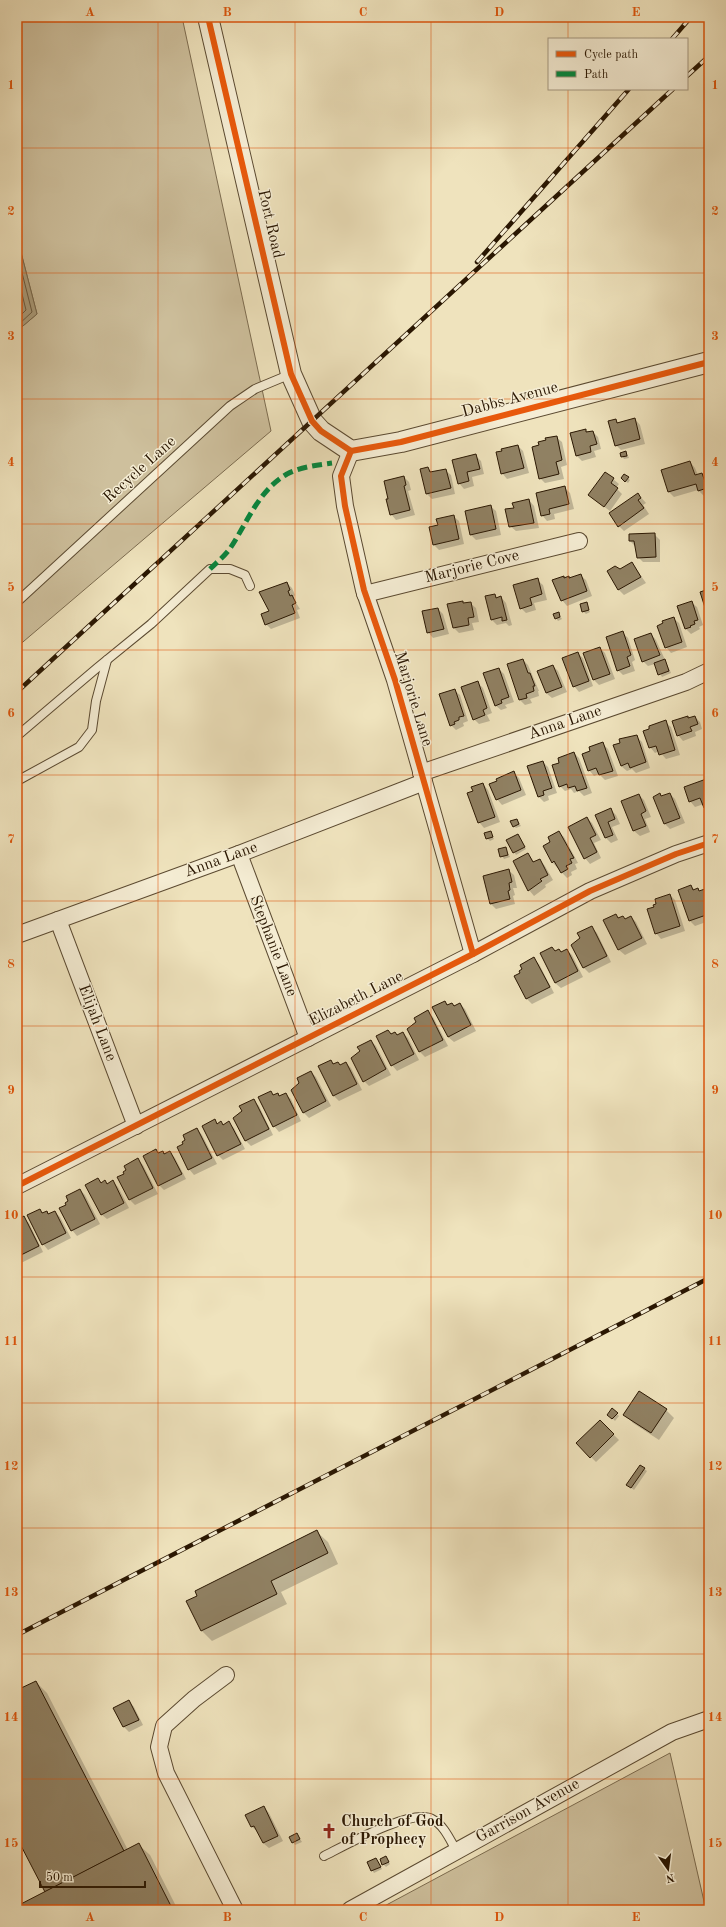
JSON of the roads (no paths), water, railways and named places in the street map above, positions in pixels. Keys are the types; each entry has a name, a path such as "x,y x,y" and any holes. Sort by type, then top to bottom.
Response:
{"street":[{"name":"Port Road","path":"208,17 291,374 312,421 321,431 351,451"},
{"name":"Dabbs Avenue","path":"351,451 401,442 709,362"},
{"name":"Marjorie Lane","path":"351,451 342,476 345,506 365,594 395,680 473,954"},
{"name":"Marjorie Cove","path":"365,594 579,541"},
{"name":"Anna Lane","path":"17,935 239,854 422,778 686,682 709,671"},
{"name":"Elizabeth Lane","path":"17,1186 473,954 590,892 676,854 709,842"},
{"name":"Stephanie Lane","path":"239,854 308,1038"},
{"name":"Elijah Lane","path":"58,920 136,1126"},
{"path":"226,1675 194,1698 164,1726 159,1747 166,1773 235,1910"},
{"name":"Garrison Avenue","path":"350,1910 456,1850 672,1732 709,1719"}],"lane":[{"name":"Recycle Lane","path":"17,602 230,406 255,389 273,380 291,374"},
{"path":"17,736 152,624 210,569 230,569 245,575 250,586"},
{"path":"17,780 79,746 92,730 96,701 107,660"},
{"path":"324,1856 403,1819 421,1816 431,1818 440,1823 456,1850"}],"water":[{"path":"17,237 37,314 17,331"}],"railway":[{"path":"673,38 691,17"},
{"path":"688,75 709,56"},
{"path":"477,262 628,90"},
{"path":"17,692 672,90"},
{"path":"17,1635 709,1278"}],"place":[{"name":"Church of God of Prophecy","path":"329,1831"}]}
